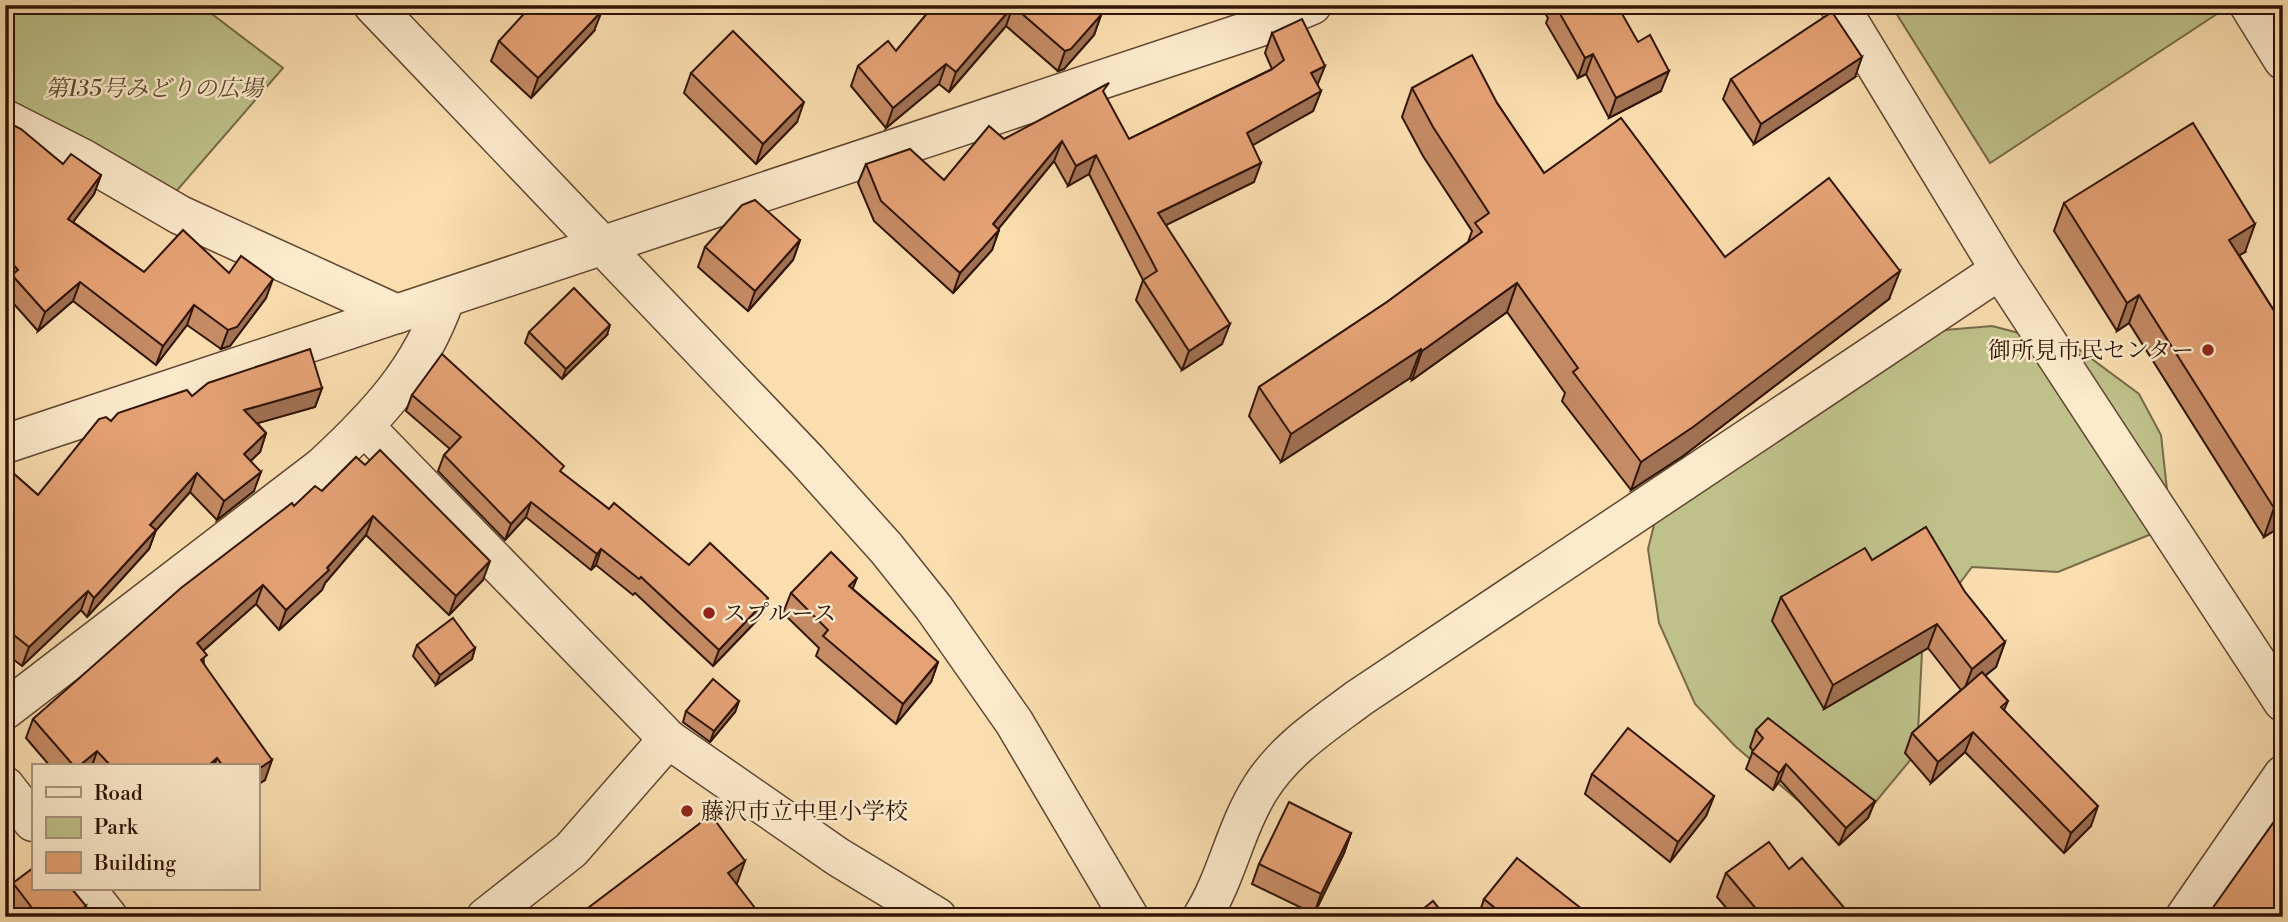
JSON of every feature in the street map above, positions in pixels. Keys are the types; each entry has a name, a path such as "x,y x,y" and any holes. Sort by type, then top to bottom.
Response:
{"street":[{"path":"373,5 807,460 934,608 1014,722 1129,917"},
{"path":"5,444 1257,28 1312,5"},
{"path":"1839,5 2000,270 2283,702"},
{"path":"2249,5 2283,60"},
{"path":"5,119 82,158 180,215 397,314"},
{"path":"1202,917 1218,888 1258,791 1270,774 1303,740 1370,691 2000,270"},
{"path":"5,710 323,466 365,427 413,369 433,332 445,299"},
{"path":"365,427 668,739 838,857 937,917"},
{"path":"486,917 571,850 668,739"},
{"path":"2185,917 2283,775"},
{"path":"5,786 32,821"},
{"path":"87,890 108,917"}],"green space":[{"name":"第135号みどりの広場","path":"5,5 200,5 283,68 173,195 5,97"},
{"path":"1891,5 2216,5 2220,12 1990,163"},
{"path":"1992,326 2077,348 2139,394 2161,435 2171,526 2058,572 1972,567 1923,632 1917,752 1844,840 1735,746 1695,704 1659,623 1648,549 1663,489 1921,332"}],"building":[{"path":"532,5 595,5 602,11 538,78 499,41"},
{"path":"934,5 1090,5 1101,15 1071,49 1065,51 1013,6 956,72 946,64 893,108 858,66 888,41 896,51"},
{"path":"1555,5 1617,5 1638,42 1650,35 1669,71 1616,98 1593,54 1585,58"},
{"path":"1832,12 1862,57 1761,124 1731,79"},
{"path":"1302,19 1325,66 1311,73 1321,91 1247,133 1261,163 1158,213 1230,324 1189,351 1143,280 1157,271 1096,155 1076,166 1062,141 993,224 999,230 960,273 881,201 866,164 910,149 944,180 989,126 1004,139 1109,83 1103,91 1129,139 1271,70 1284,60 1272,33"},
{"path":"733,31 804,102 763,144 691,73"},
{"path":"1472,55 1497,103 1544,173 1621,118 1725,257 1829,178 1900,271 1693,427 1641,462 1573,372 1578,368 1517,283 1422,351 1421,349 1291,434 1259,387 1387,302 1482,232 1475,223 1489,213 1433,127 1412,88"},
{"path":"5,121 21,129 63,164 71,154 101,175 68,219 144,272 183,230 229,273 241,256 273,279 237,327 228,330 194,305 163,346 80,282 45,312 12,275 18,270 5,255"},
{"name":"御所見市民センター","path":"2193,123 2255,224 2229,240 2283,325 2283,503 2274,508 2139,295 2127,303 2064,203"},
{"path":"755,200 800,240 755,291 705,247 742,205"},
{"path":"574,288 610,325 566,369 529,332"},
{"path":"310,349 322,388 244,410 266,433 244,454 261,472 224,501 197,473 150,525 156,530 94,598 88,591 29,647 5,628 5,466 38,495 99,419 106,417 111,421 118,413 187,390 192,396 208,383"},
{"path":"442,354 564,466 560,471 609,509 614,503 689,565 710,543 768,598 719,650 641,577 639,579 601,549 597,554 531,502 511,524 444,455 461,437 412,395"},
{"path":"380,450 490,561 456,596 373,516 327,568 329,570 286,610 263,585 197,643 207,655 201,660 272,760 259,769 259,764 222,764 217,758 210,764 109,764 97,751 81,764 72,764 33,719 181,588 292,503 294,506 315,486 322,491 356,457 365,465"},
{"path":"1926,527 1965,592 2005,642 1972,669 1937,624 1833,685 1781,597 1865,548 1872,560"},
{"path":"831,552 857,578 849,586 938,662 903,704 823,636 828,630 791,593"},
{"path":"453,618 475,648 440,675 417,645"},
{"path":"1982,672 2008,701 2001,707 2098,806 2071,833 1973,732 1938,762 1912,733"},
{"path":"713,679 739,701 714,731 686,711"},
{"path":"1768,718 1875,801 1846,828 1786,764 1779,773 1752,752 1763,738 1756,730"},
{"path":"1628,728 1714,796 1678,842 1592,774"},
{"path":"1289,802 1351,833 1321,894 1259,864"},
{"path":"2283,809 2283,917 2222,917 2212,909"},
{"path":"711,815 745,861 728,873 762,917 576,917"},
{"path":"1769,842 1789,869 1802,858 1852,917 1763,917 1726,873"},
{"path":"1517,858 1592,917 1506,917 1484,899"},
{"path":"32,869 32,890 73,890 86,906 71,917 39,917 13,883"},
{"path":"1433,901 1446,917 1413,917"}],"place":[{"name":"御所見市民センター","path":"2208,350"},
{"name":"スプルース","path":"709,613"},
{"name":"藤沢市立中里小学校","path":"687,811"}]}
